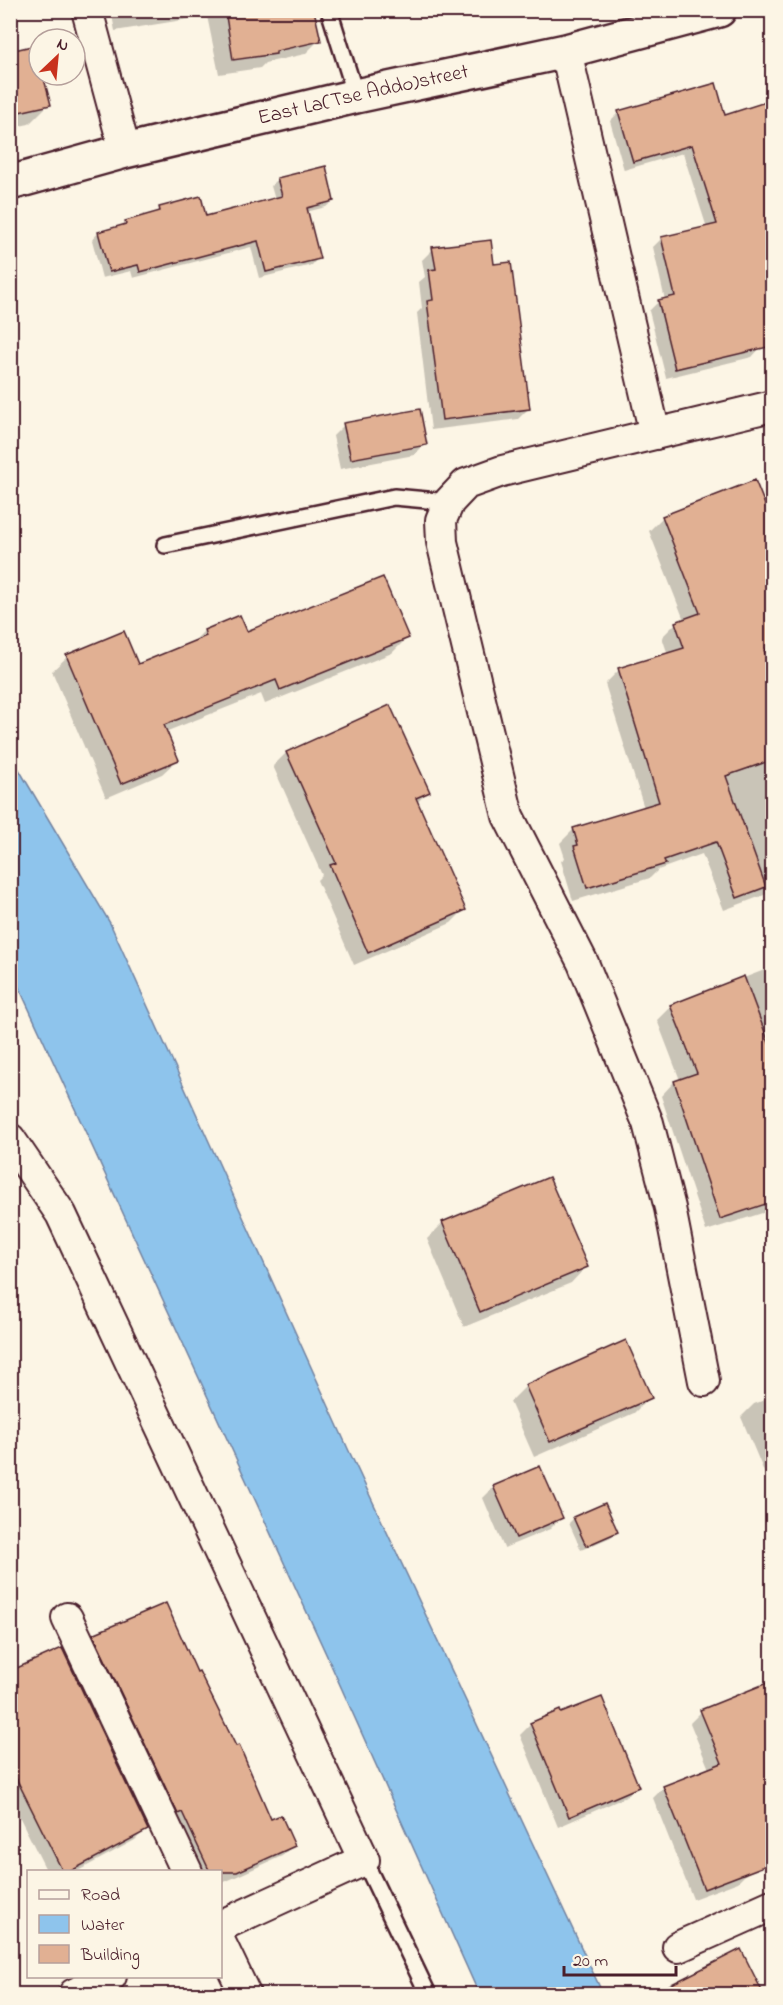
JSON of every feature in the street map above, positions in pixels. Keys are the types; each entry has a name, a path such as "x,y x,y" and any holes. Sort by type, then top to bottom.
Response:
{"street":[{"path":"87,10 125,151"},
{"name":"East La(Tse Addo)street","path":"10,183 125,151 356,96 566,51 719,10"},
{"path":"566,51 655,434"},
{"path":"704,1381 670,1208 648,1123 583,963 508,816 442,542 441,520 449,502 466,484 502,471 772,406"},
{"path":"10,1139 61,1214 364,1860 222,1925"},
{"path":"67,1618 186,1870"},
{"path":"678,1947 772,1905"},
{"path":"222,1946 245,1995"}],"lane":[{"path":"329,10 356,96"},
{"path":"165,545 394,497 449,502"},
{"path":"364,1860 428,1995"}],"water":[{"path":"11,756 110,923 349,1451 603,1994 479,1994 327,1656 11,970"}],"building":[{"path":"225,10 314,10 321,41 276,51 276,54 233,60"},
{"path":"27,47 27,87 46,87 51,105 10,114 10,51"},
{"path":"716,83 725,115 772,100 772,346 675,369 658,300 675,296 661,237 717,224 692,145 633,162 618,111"},
{"path":"326,166 334,201 307,208 320,259 266,272 258,241 140,272 138,265 109,272 98,232 160,211 159,207 201,196 206,216 282,196 277,178"},
{"path":"491,240 494,264 511,262 530,409 442,420 427,301 433,300 429,270 436,269 432,247"},
{"path":"420,409 427,445 351,459 343,423"},
{"path":"755,480 772,522 772,647 764,650 772,674 772,760 726,776 766,887 737,898 716,842 664,860 666,864 587,888 574,846 578,845 573,828 659,802 618,668 684,648 675,622 700,613 662,516"},
{"path":"383,577 409,638 280,690 276,680 164,725 179,760 121,784 66,655 124,631 138,664 206,636 204,630 240,615 247,631"},
{"path":"390,705 430,792 416,798 466,910 368,953 330,865 336,863 286,752"},
{"path":"744,976 772,1051 772,1202 720,1219 674,1081 697,1073 670,1005"},
{"path":"549,1177 588,1267 480,1312 442,1222"},
{"path":"626,1340 652,1398 550,1442 525,1385"},
{"path":"540,1466 563,1518 516,1538 493,1486"},
{"path":"605,1503 618,1532 586,1546 573,1517"},
{"path":"166,1603 197,1672 199,1671 236,1746 239,1745 271,1819 281,1815 295,1846 237,1872 209,1870 182,1812 178,1814 93,1634"},
{"path":"62,1648 148,1830 73,1870 62,1870 10,1766 10,1671"},
{"path":"772,1681 772,1863 704,1889 663,1786 722,1763 700,1710"},
{"path":"602,1697 639,1787 569,1817 530,1723 560,1710 561,1713"},
{"path":"741,1949 764,1995 650,1995"}]}
